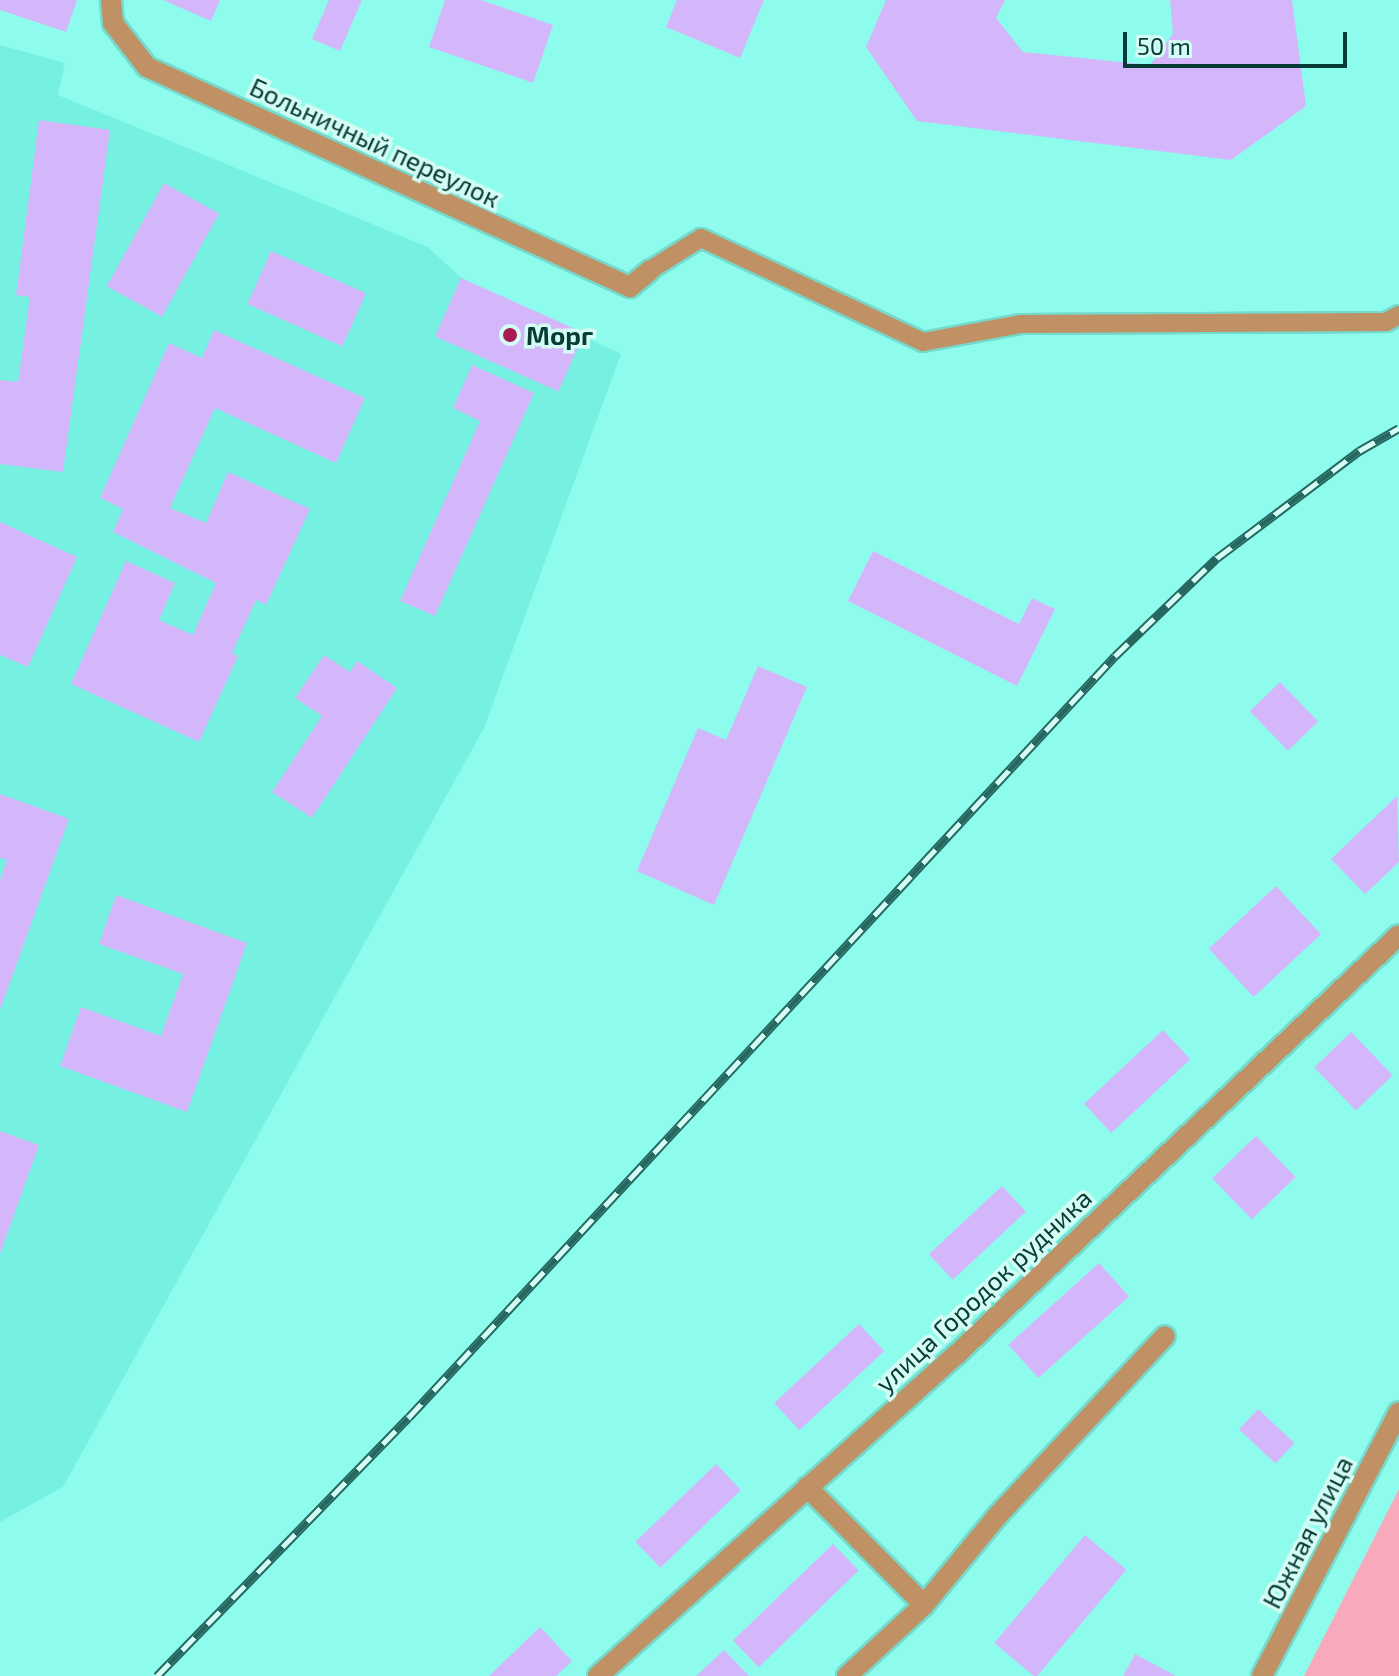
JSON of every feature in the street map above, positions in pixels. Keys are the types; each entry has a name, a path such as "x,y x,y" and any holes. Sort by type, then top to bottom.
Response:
{"street":[{"name":"Больничный переулок","path":"111,0 113,23 147,67 630,287 650,270"},
{"name":"улица Городок рудника","path":"598,1676 956,1355 1399,935"},
{"path":"847,1676 924,1605 999,1514 1165,1336"},
{"name":"Южная улица","path":"1262,1676 1399,1412"},
{"path":"807,1487 924,1605"}],"lane":[{"path":"650,270 701,238 923,342 1021,324 1386,322 1399,315"}],"shaded area":[{"path":"0,45 65,63 58,95 428,247 461,278 621,354 484,728 63,1487 0,1522"},
{"path":"1399,1489 1399,1676 1304,1676"}],"building":[{"path":"0,0 77,0 66,32 0,10"},
{"path":"163,0 220,0 211,21"},
{"path":"329,0 362,0 340,51 312,39"},
{"path":"445,0 481,0 553,25 533,83 429,47"},
{"path":"677,0 764,0 740,58 666,27"},
{"path":"886,0 1005,0 996,18 1023,52 1150,65 1173,34 1170,0 1292,0 1306,106 1231,160 917,121 866,47"},
{"path":"39,120 110,130 63,472 0,464 0,380 18,382 30,297 16,295"},
{"path":"164,183 219,214 162,317 107,286"},
{"path":"271,251 366,293 342,346 247,304"},
{"name":"Морг","path":"461,278 584,333 558,391 435,336"},
{"path":"214,330 365,398 336,463 215,408 170,508 206,523 228,472 310,509 266,605 256,600 232,653 238,656 199,742 71,684 126,561 175,583 159,620 193,635 216,583 113,532 123,509 100,498 169,343 202,358"},
{"path":"472,365 534,393 435,616 400,601 480,421 453,408"},
{"path":"0,522 77,557 28,667 0,655"},
{"path":"873,551 1019,624 1032,598 1055,609 1017,686 848,601"},
{"path":"324,655 350,672 357,661 397,688 312,818 272,792 322,716 295,698"},
{"path":"758,666 807,687 714,905 637,871 698,728 726,740"},
{"path":"1280,682 1318,722 1288,751 1250,711"},
{"path":"0,794 69,819 0,1010 0,880 7,860 0,858"},
{"path":"1397,796 1399,862 1365,894 1331,859"},
{"path":"1276,886 1321,934 1254,997 1209,949"},
{"path":"116,895 247,943 187,1112 60,1066 81,1007 161,1036 183,974 99,944"},
{"path":"1163,1030 1190,1059 1111,1133 1084,1104"},
{"path":"1351,1032 1393,1075 1356,1111 1314,1067"},
{"path":"0,1131 39,1145 0,1254"},
{"path":"1256,1136 1296,1177 1252,1219 1212,1178"},
{"path":"1002,1186 1026,1212 953,1280 929,1254"},
{"path":"1099,1263 1129,1296 1038,1378 1008,1345"},
{"path":"859,1324 884,1351 799,1430 774,1403"},
{"path":"1258,1409 1295,1443 1275,1464 1239,1429"},
{"path":"716,1464 741,1490 660,1568 635,1542"},
{"path":"1085,1535 1126,1570 1037,1676 994,1643"},
{"path":"833,1544 859,1571 759,1667 733,1641"},
{"path":"540,1627 572,1661 556,1676 489,1676"},
{"path":"724,1650 749,1676 696,1676"},
{"path":"1135,1654 1176,1676 1123,1676"}],"railway":[{"path":"157,1676 409,1417 1115,656 1217,558 1359,451 1399,428"}],"place":[{"name":"Морг","path":"510,335"}]}
